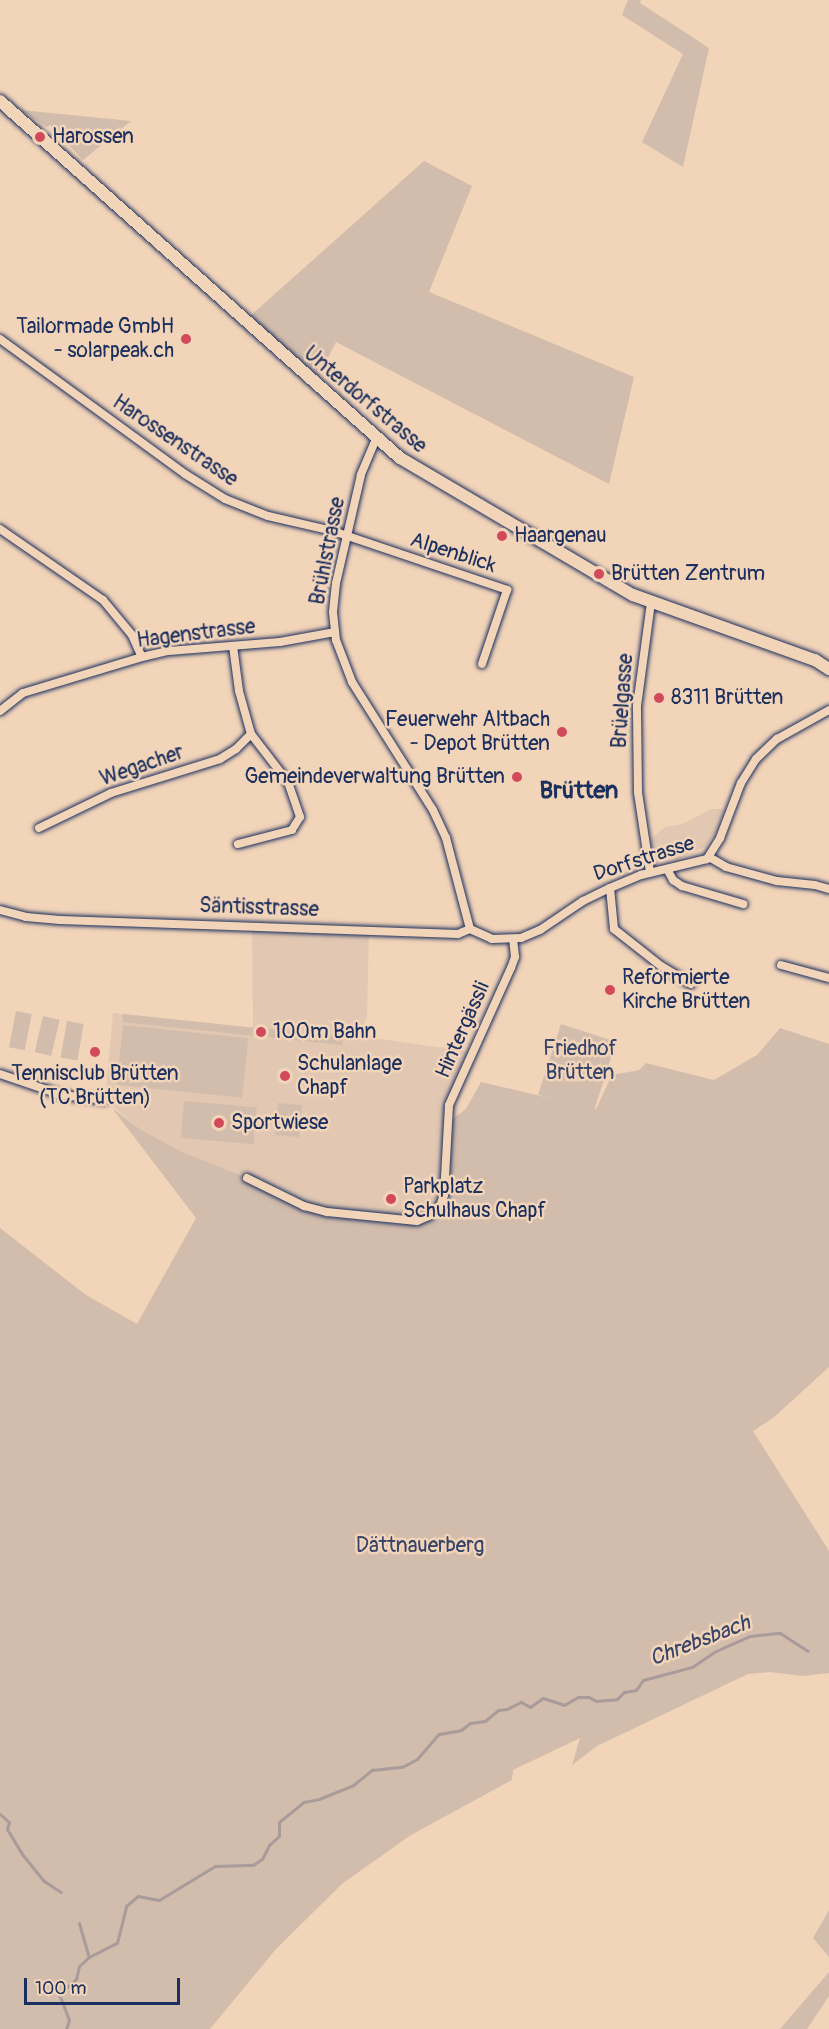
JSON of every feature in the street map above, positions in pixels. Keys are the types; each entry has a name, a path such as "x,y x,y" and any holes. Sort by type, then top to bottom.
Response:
{"street":[{"name":"Unterdorfstrasse","path":"0,101 376,439 431,478 651,603 815,660 829,669"},
{"name":"Harossenstrasse","path":"0,339 214,493 268,516 348,536"},
{"name":"Brühlstrasse","path":"376,439 362,476 336,584 335,632 346,671 433,810 446,838 470,929"},
{"path":"0,529 103,600 132,635 142,657"},
{"name":"Alpenblick","path":"348,536 507,590 483,664"},
{"name":"Brüelgasse","path":"650,872 638,793 637,706 651,603"},
{"name":"Hagenstrasse","path":"0,711 23,693 142,657 169,651 280,642 335,632"},
{"path":"233,646 239,691 251,734 288,782 300,817 292,830 238,844"},
{"name":"Dorfstrasse","path":"513,939 540,930 576,905 610,888 650,872 709,857 723,833 745,776 756,759 777,739 829,710"},
{"name":"Wegacher","path":"39,828 111,793 220,759 236,749 251,734"},
{"path":"709,857 730,868 777,881 815,885 829,889"},
{"path":"667,869 673,880 682,886 743,904"},
{"path":"610,888 613,899 614,929 691,984"},
{"name":"Säntisstrasse","path":"0,910 26,917 60,920 458,934 470,929 487,938 513,939"},
{"name":"Hintergässli","path":"247,1178 304,1206 327,1212 417,1221 429,1216 440,1206 444,1195 449,1105 511,968 515,957 513,939"},
{"path":"781,965 829,978"},
{"path":"0,1074 62,1095 105,1100"}],"shaded area":[{"path":"711,809 725,809 714,834 705,847 675,860 674,857 665,859 657,855 656,849 652,849 650,839 665,827 683,824"},
{"name":"Schulanlage Chapf","path":"252,926 369,930 367,1018 358,1036 473,1052 449,1105 440,1206 417,1221 327,1212 180,1151 140,1129 105,1100 113,1013 253,1028"}],"green space":[{"path":"628,0 641,0 640,3 709,48 683,167 642,142 683,54 622,15"},
{"path":"21,110 131,121 83,160 50,125 47,127"},
{"path":"424,161 472,186 429,292 634,377 609,484 336,342 318,378 249,317"},
{"path":"16,1011 32,1014 25,1050 9,1047"},
{"name":"100m Bahn","path":"123,1014 343,1037 342,1045 122,1022"},
{"path":"43,1016 60,1020 51,1056 35,1052"},
{"path":"67,1021 84,1024 77,1060 61,1057"},
{"name":"Friedhof Brütten","path":"561,1024 616,1042 593,1112 538,1094"},
{"path":"123,1025 248,1038 242,1098 117,1085"},
{"name":"Dättnauerberg","path":"780,1028 829,1044 829,1367 773,1418 753,1431 829,1551 829,1673 803,1676 770,1672 748,1674 597,1746 572,1765 580,1738 513,1770 512,1780 411,1835 343,1883 276,1949 210,2029 0,2029 0,1228 86,1295 137,1324 196,1218 112,1108 140,1129 180,1151 247,1178 304,1206 417,1221 440,1206 450,1121 466,1109 481,1082 596,1109 612,1075 639,1070 646,1063 714,1080 757,1055"},
{"name":"Sportwiese","path":"184,1101 257,1107 253,1144 181,1138"},
{"path":"278,1103 302,1105 299,1137 275,1135"},
{"path":"829,1910 829,1957 813,1938"},
{"path":"829,1972 829,1996 807,2029 780,2029"}],"waterway":[{"name":"Chrebsbach","path":"66,2029 69,2020 59,1994 76,1979 79,1966 89,1957 117,1943 126,1906 138,1896 159,1900 215,1866 253,1865 262,1859 269,1845 279,1836 279,1822 304,1802 319,1799 352,1786 372,1770 402,1767 417,1759 439,1734 461,1730 470,1723 485,1721 498,1710 507,1709 521,1702 530,1707 543,1698 564,1705 578,1697 589,1697 596,1701 617,1699 624,1692 636,1690 643,1680 692,1667 716,1651 750,1636 780,1633 808,1651"},
{"path":"0,1814 9,1822 7,1829 22,1854 44,1881 61,1892"},
{"path":"79,1923 89,1957"}],"place":[{"name":"Harossen","path":"40,137"},
{"name":"Tailormade GmbH - solarpeak.ch","path":"186,339"},
{"name":"Haargenau","path":"502,536"},
{"name":"Brütten Zentrum","path":"599,574"},
{"name":"8311 Brütten","path":"659,698"},
{"name":"Feuerwehr Altbach - Depot Brütten","path":"562,732"},
{"name":"Gemeindeverwaltung Brütten","path":"517,777"},
{"name":"Reformierte Kirche Brütten","path":"610,990"},
{"name":"100m Bahn","path":"261,1032"},
{"name":"Tennisclub Brütten (TC Brütten)","path":"95,1052"},
{"name":"Schulanlage Chapf","path":"285,1076"},
{"name":"Sportwiese","path":"219,1123"},
{"name":"Parkplatz Schulhaus Chapf","path":"391,1199"}],"district":[{"name":"Brütten","path":"579,791"}]}
